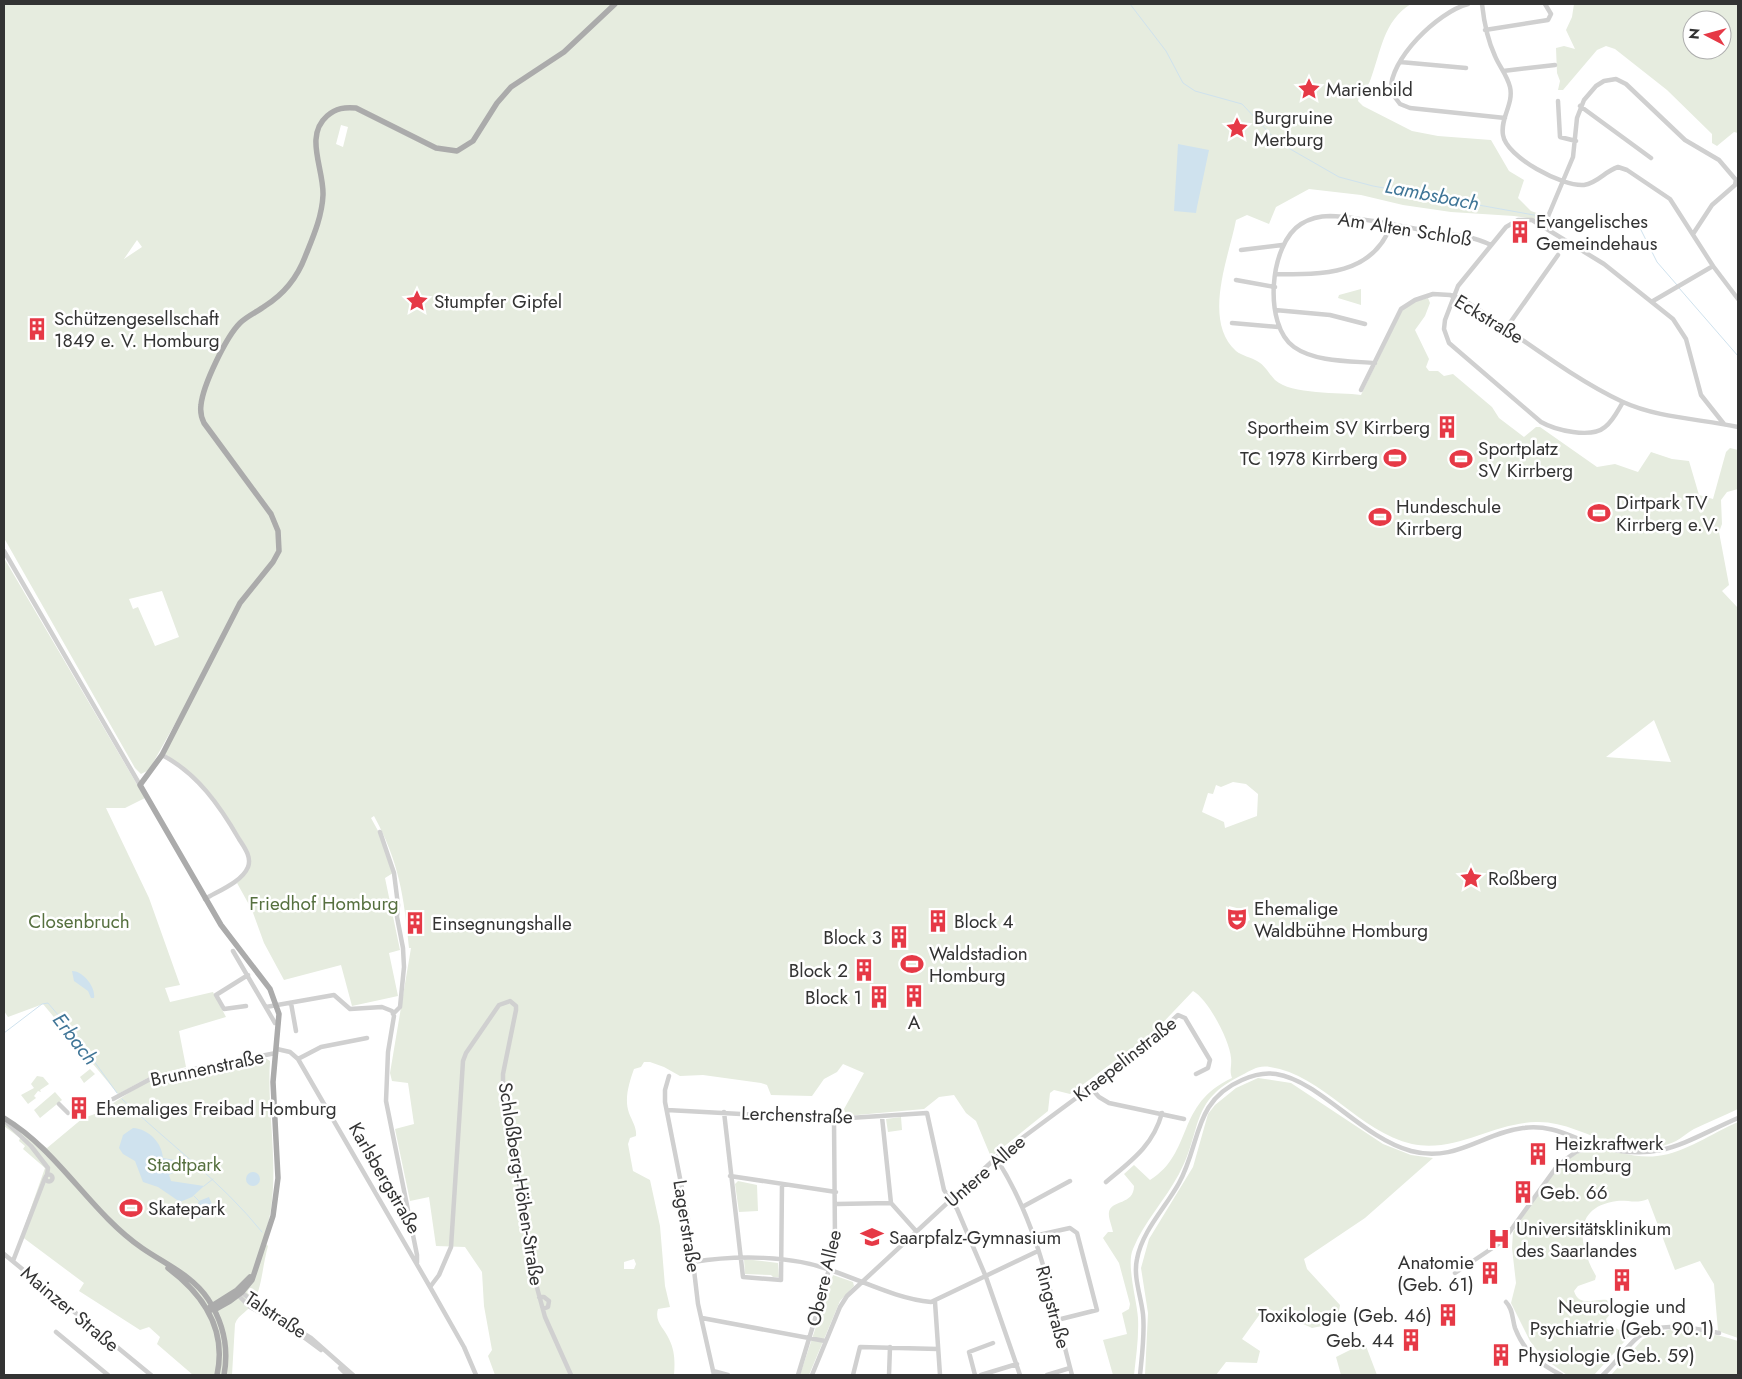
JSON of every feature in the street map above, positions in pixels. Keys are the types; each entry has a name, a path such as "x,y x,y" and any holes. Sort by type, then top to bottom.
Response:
{"main road":[{"path":"211,1308 239,1293 255,1271 268,1234 278,1178 273,1094 279,1020 277,1005 270,989 243,960 205,899 140,785 162,755 240,603 277,556 279,539 275,522 266,506 204,423 200,412 202,398 235,330 244,320 282,294 295,279 305,259 322,206 322,181 316,139 321,122 337,109 356,108 436,148 457,151 472,142 497,102 511,87 564,52 615,4"},
{"path":"4,1119 22,1131 51,1157 104,1215 189,1285 211,1308 224,1339 226,1358 224,1375"},
{"path":"211,1308 220,1346 217,1375"}],"street":[{"path":"1468,4 1448,13 1428,29 1400,62 1391,86 1393,97 1400,104 1410,108 1505,118"},
{"path":"1482,4 1485,30 1493,53 1504,71 1511,94 1503,136 1509,147 1541,171 1562,181 1576,185 1588,184 1601,179 1615,168 1623,168 1664,193 1675,205 1713,266 1738,299"},
{"path":"1485,30 1545,21 1550,17 1545,4"},
{"path":"1400,62 1466,68"},
{"path":"1504,71 1555,65"},
{"path":"1545,223 1573,157 1580,106 1596,86 1610,79 1620,81 1686,140 1726,165 1736,182 1712,205 1693,234"},
{"path":"1558,101 1560,137 1576,141"},
{"path":"1580,106 1651,158"},
{"name":"Am Alten Schloß","path":"1375,363 1309,354 1293,346 1278,326 1275,310 1275,287 1278,256 1282,245 1295,228 1320,217 1330,216 1472,238 1491,245"},
{"path":"1623,402 1604,428 1586,432 1565,432 1541,422 1449,343 1444,329 1447,314 1458,286 1506,227 1518,220 1532,220 1545,223 1653,301 1681,328 1690,351 1701,395 1724,424"},
{"path":"1276,274 1317,274 1362,262 1378,250 1384,242 1391,225"},
{"path":"1241,250 1282,245"},
{"path":"1507,327 1558,255"},
{"path":"1653,301 1713,266"},
{"path":"1236,280 1275,287"},
{"name":"Eckstraße","path":"1361,390 1375,363 1393,320 1401,309 1425,296 1455,296 1507,327 1569,370 1623,402 1661,412 1738,427"},
{"path":"1275,310 1330,315 1365,324"},
{"path":"1232,323 1278,326"},
{"path":"4,551 140,785"},
{"path":"162,755 182,769 217,803 247,853 249,865 246,870 232,883 205,899"},
{"path":"380,832 394,873 398,905 397,917 404,956 400,1007 393,1014 386,1101 417,1255 417,1263"},
{"path":"233,951 243,960 248,975 275,1023"},
{"path":"246,1006 224,1009 216,995 248,975"},
{"path":"266,1007 334,995 350,1009 382,1007 393,1014"},
{"name":"Schloßberg-Höhen-Straße","path":"430,1287 439,1276 451,1247 463,1061 466,1053 499,1005 510,1000 516,1006 516,1010 503,1074 503,1088 539,1297 571,1375"},
{"path":"291,1002 296,1031"},
{"name":"Kraepelinstraße","path":"1056,1112 1149,1043 1178,1015 1185,1018 1210,1060 1208,1068 1196,1074"},
{"path":"276,1051 290,1052 298,1058 321,1047 367,1038"},
{"name":"Brunnenstraße","path":"113,1099 154,1077 276,1051"},
{"name":"Karlsbergstraße","path":"298,1058 417,1263 468,1355 476,1375"},
{"path":"1140,1375 1144,1324 1136,1277 1137,1257 1144,1240 1184,1174 1206,1109 1217,1096 1235,1083 1258,1074 1275,1074 1292,1079 1383,1140 1412,1151 1450,1153 1512,1130 1532,1127 1561,1130 1596,1145 1630,1153 1658,1152 1677,1147 1738,1118"},
{"name":"Lagerstraße","path":"669,1076 665,1090 666,1110 686,1211 702,1318 713,1373"},
{"path":"1090,1087 1104,1101 1184,1119"},
{"path":"59,1104 68,1113"},
{"name":"Lerchenstraße","path":"666,1110 834,1119 927,1113 944,1190 950,1200"},
{"path":"724,1112 743,1277 779,1282 782,1280 782,1184"},
{"name":"Untere Allee","path":"812,1375 842,1303 861,1282 996,1158 1056,1112"},
{"path":"1106,1182 1145,1149 1156,1132 1162,1113"},
{"path":"882,1117 891,1203 916,1231"},
{"path":"4,1119 23,1137 48,1168 46,1176"},
{"name":"Obere Allee","path":"798,1375 829,1269 836,1234 834,1119"},
{"path":"1455,1274 1503,1241 1555,1169 1576,1152 1596,1145"},
{"name":"Ringstraße","path":"996,1158 1024,1206 1072,1375"},
{"name":"Mainzer Straße","path":"13,1261 46,1176 52,1177 38,1198"},
{"path":"730,1176 836,1192"},
{"path":"1024,1206 1070,1181"},
{"path":"950,1200 957,1209 986,1277 1020,1375"},
{"path":"836,1204 891,1203"},
{"path":"1034,1236 1060,1229 1075,1230 1097,1310 1057,1320"},
{"path":"693,1262 740,1256 783,1260 829,1269 861,1282 935,1302 1038,1251"},
{"name":"Mainzer Straße","path":"4,1254 151,1375"},
{"name":"Talstraße","path":"239,1293 250,1307 309,1341 347,1375"},
{"name":"Talstraße","path":"239,1293 260,1308 311,1338 353,1375"},
{"path":"539,1297 544,1296 549,1301 548,1307 543,1309"},
{"path":"935,1302 940,1375"},
{"path":"1506,1302 1510,1306 1515,1327 1527,1351 1545,1366 1561,1375"},
{"path":"702,1318 825,1341"},
{"path":"1603,1375 1634,1341 1647,1333 1670,1326 1719,1333"},
{"path":"56,1332 108,1375"},
{"path":"975,1375 969,1352 993,1344"},
{"path":"853,1375 860,1347 938,1349"},
{"path":"889,1375 890,1347"},
{"path":"981,1375 1016,1364"},
{"path":"1047,1375 1070,1368"},
{"path":"713,1373 728,1375"}],"green space":[{"name":"Friedhof Homburg","path":"4,4 1411,4 1394,19 1389,28 1380,48 1370,81 1358,101 1363,106 1412,131 1438,136 1491,140 1509,171 1524,180 1518,198 1531,211 1545,216 1542,220 1514,216 1451,212 1403,205 1361,195 1309,189 1276,207 1269,224 1247,215 1236,220 1221,288 1219,306 1221,323 1226,338 1236,351 1260,363 1282,385 1304,391 1361,395 1402,310 1414,302 1428,298 1430,303 1425,316 1415,330 1429,359 1426,367 1429,371 1438,371 1444,376 1453,374 1492,407 1499,418 1524,437 1536,427 1540,427 1597,467 1615,464 1638,472 1651,452 1672,459 1689,461 1699,495 1713,499 1726,452 1730,448 1738,450 1738,489 1727,492 1721,500 1722,524 1719,532 1729,585 1722,591 1738,608 1738,1109 1694,1129 1676,1141 1652,1148 1620,1145 1565,1126 1546,1122 1505,1127 1459,1141 1428,1146 1412,1144 1393,1138 1375,1128 1307,1081 1289,1072 1270,1067 1255,1068 1225,1085 1213,1095 1205,1106 1179,1174 1149,1220 1133,1249 1131,1256 1132,1283 1138,1318 1138,1340 1134,1375 1113,1375 1103,1340 1127,1334 1122,1313 1129,1309 1130,1304 1119,1263 1103,1238 1108,1232 1113,1232 1109,1217 1111,1208 1127,1199 1133,1192 1134,1186 1124,1174 1134,1165 1150,1180 1164,1169 1173,1156 1201,1101 1214,1089 1232,1078 1230,1051 1227,1041 1211,1011 1199,995 1193,991 1153,1033 1070,1094 1054,1090 1050,1093 1048,1111 991,1157 976,1121 966,1113 954,1095 939,1097 924,1109 846,1116 844,1109 864,1073 843,1064 837,1072 824,1079 812,1096 771,1095 767,1085 761,1083 703,1075 680,1076 664,1067 644,1062 641,1067 634,1069 630,1080 627,1102 636,1136 630,1138 628,1144 633,1171 650,1180 660,1226 665,1286 670,1307 658,1309 657,1318 672,1348 674,1375 495,1375 488,1356 492,1350 484,1306 482,1272 465,1247 436,1246 429,1197 410,1201 395,1129 414,1124 408,1083 392,1081 390,1073 411,948 409,948 405,912 395,864 374,816 371,818 382,838 393,873 385,878 400,950 389,953 398,996 352,1006 341,965 284,980 264,943 252,910 237,883 249,868 250,855 248,850 221,809 202,786 165,754 226,633 149,770 141,774 135,768 4,538","holes":["341,125 348,127 343,147 336,144","137,240 142,247 124,259","162,591 179,637 155,646 138,607 133,609 129,599","1654,720 1671,762 1606,757","1233,782 1246,784 1258,794 1257,816 1225,828 1224,822 1202,812 1208,793 1213,794 1216,785 1221,787","1229,906 1248,911 1250,920 1233,931 1227,916","634,1259 636,1264 634,1269 624,1269 624,1262"]},
{"path":"1574,4 1738,4 1738,133 1734,132 1717,146 1712,143 1712,134 1667,90 1615,49 1606,46 1597,50 1563,90 1558,90 1560,81 1557,73 1556,48 1564,46 1575,49 1566,30 1572,17"},
{"path":"1361,289 1361,305 1338,298 1339,295"},
{"name":"Closenbruch","path":"4,558 145,798 125,808 106,808 149,898 180,985 165,988 170,1002 213,992 226,1017 179,1031 186,1067 151,1076 118,1094 43,1004 8,1017 4,1011"},
{"name":"Stadtpark","path":"264,1057 270,1061 273,1183 271,1210 263,1241 268,1246 261,1281 253,1304 235,1324 232,1375 193,1375 157,1344 160,1337 149,1327 140,1330 79,1291 84,1283 21,1236 45,1168 23,1149 25,1146 19,1141 20,1138 4,1126 4,1115 47,1148 83,1118 98,1113 147,1081 249,1060 264,1060"},
{"path":"90,1069 95,1074 84,1083 80,1077"},
{"path":"37,1076 43,1077 49,1084 40,1090 41,1092 38,1091 34,1096 36,1098 28,1104 21,1095 34,1088 31,1084"},
{"path":"1258,1078 1291,1083 1383,1144 1411,1155 1433,1158 1365,1218 1304,1259 1307,1269 1340,1305 1337,1323 1312,1328 1265,1307 1242,1339 1260,1351 1257,1363 1226,1362 1216,1375 1145,1375 1148,1313 1141,1268 1149,1239 1193,1167 1208,1114 1215,1105 1236,1088"},
{"path":"55,1092 62,1100 40,1118 34,1110"},
{"path":"901,1117 902,1130 888,1132 886,1119"},
{"path":"1738,1122 1738,1338 1718,1331 1714,1284 1700,1261 1675,1270 1648,1199 1636,1202 1617,1201 1602,1205 1592,1211 1586,1219 1583,1241 1596,1276 1595,1280 1578,1286 1574,1291 1576,1296 1583,1301 1607,1300 1612,1312 1606,1319 1607,1323 1619,1330 1625,1323 1628,1323 1634,1331 1594,1375 1567,1375 1542,1357 1530,1341 1511,1303 1516,1283 1512,1248 1513,1232 1537,1195 1557,1169 1581,1152 1593,1149 1648,1157 1667,1154 1688,1147"},
{"path":"738,1181 757,1185 758,1211 739,1212 735,1184"},
{"path":"744,1259 778,1263 779,1277 745,1274"},
{"path":"833,1275 853,1282 854,1286 840,1301 809,1375 800,1375"},
{"path":"1671,1329 1722,1336 1738,1341 1738,1375 1611,1375 1643,1339"},
{"path":"1360,1345 1366,1346 1377,1375 1341,1375 1336,1357"}],"water":[{"path":"1178,144 1209,150 1196,213 1174,211"},
{"path":"72,971 88,980 93,989 94,998 91,998 88,991 74,981"},
{"path":"133,1128 144,1131 154,1138 160,1147 163,1158 175,1160 176,1171 169,1175 171,1181 204,1186 192,1197 180,1202 158,1187 143,1182 135,1161 123,1154 119,1148 123,1135"},
{"path":"253,1172 258,1174 260,1179 258,1184 253,1186 248,1184 246,1179 248,1174"},
{"path":"209,1197 216,1214 197,1218 195,1212 199,1201"}],"waterway":[{"name":"Lambsbach","path":"1130,4 1166,51 1183,83 1195,91 1242,104 1278,142 1339,177 1373,186 1545,217"},
{"name":"Lambsbach","path":"1549,218 1594,225 1613,219 1632,222 1640,228 1657,262 1677,285"},
{"name":"Lambsbach","path":"1679,288 1738,356"},
{"name":"Erbach","path":"4,1033 42,1004 48,1003 76,1036 117,1093"},
{"name":"Erbach","path":"122,1099 212,1179 262,1232"},
{"path":"204,1186 213,1179"},
{"path":"194,1196 199,1201"}],"place":[{"name":"Marienbild","path":"1309,89"},
{"name":"Burgruine Merburg","path":"1237,128"},
{"name":"Evangelisches Gemeindehaus","path":"1520,232"},
{"name":"Stumpfer Gipfel","path":"417,301"},
{"name":"Schützengesellschaft 1849 e. V. Homburg","path":"37,329"},
{"name":"Sportheim SV Kirrberg","path":"1447,427"},
{"name":"TC 1978 Kirrberg","path":"1395,458"},
{"name":"Sportplatz SV Kirrberg","path":"1461,459"},
{"name":"Dirtpark TV Kirrberg e.V.","path":"1599,513"},
{"name":"Hundeschule Kirrberg","path":"1380,517"},
{"name":"Roßberg","path":"1471,878"},
{"name":"Ehemalige Waldbühne Homburg","path":"1237,919"},
{"name":"Block 4","path":"938,921"},
{"name":"Einsegnungshalle","path":"415,923"},
{"name":"Block 3","path":"899,937"},
{"name":"Waldstadion Homburg","path":"912,964"},
{"name":"Block 2","path":"864,970"},
{"name":"A","path":"914,996"},
{"name":"Block 1","path":"879,997"},
{"name":"Ehemaliges Freibad Homburg","path":"79,1108"},
{"name":"Heizkraftwerk Homburg","path":"1538,1154"},
{"name":"Geb. 66","path":"1523,1192"},
{"name":"Skatepark","path":"131,1208"},
{"name":"Saarpfalz-Gymnasium","path":"872,1237"},
{"name":"Universitätsklinikum des Saarlandes","path":"1499,1239"},
{"name":"Anatomie (Geb. 61)","path":"1490,1273"},
{"name":"Neurologie und Psychiatrie (Geb. 90.1)","path":"1622,1280"},
{"name":"Toxikologie (Geb. 46)","path":"1448,1315"},
{"name":"Geb. 44","path":"1411,1340"},
{"name":"Physiologie (Geb. 59)","path":"1501,1355"}]}
